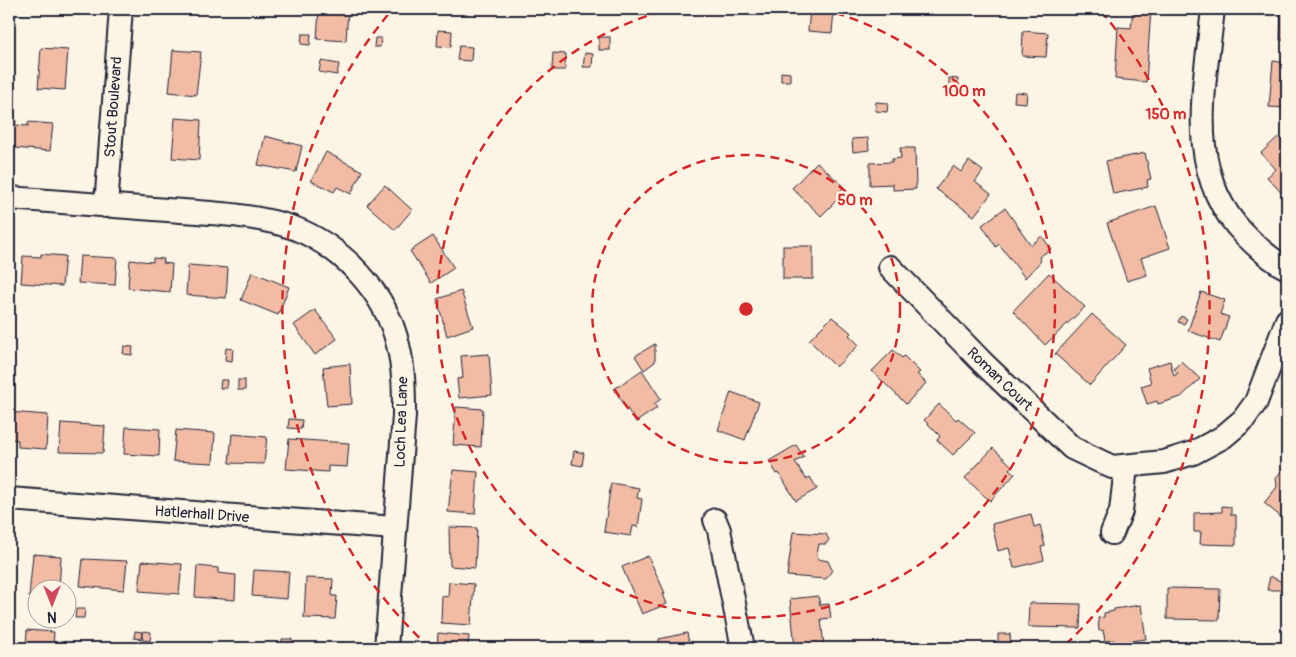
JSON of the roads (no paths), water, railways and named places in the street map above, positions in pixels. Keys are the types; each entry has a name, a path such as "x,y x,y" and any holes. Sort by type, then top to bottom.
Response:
{"street":[{"name":"Stout Boulevard","path":"106,206 121,9"},
{"path":"1213,9 1202,118 1203,152 1207,168 1220,201 1235,225 1258,248 1287,268"},
{"name":"Loch Lea Lane","path":"9,198 210,213 267,221 293,228 316,239 334,250 362,276 385,311 394,330 402,366 404,416 386,648"},
{"name":"Roman Court","path":"890,266 983,363 1072,448 1112,467 1164,462 1193,453 1223,438 1243,420 1256,402 1287,320"},
{"path":"1112,533 1121,512 1126,467"},
{"name":"Hatlerhall Drive","path":"9,499 395,528"},
{"path":"715,520 719,530 743,648"}]}
